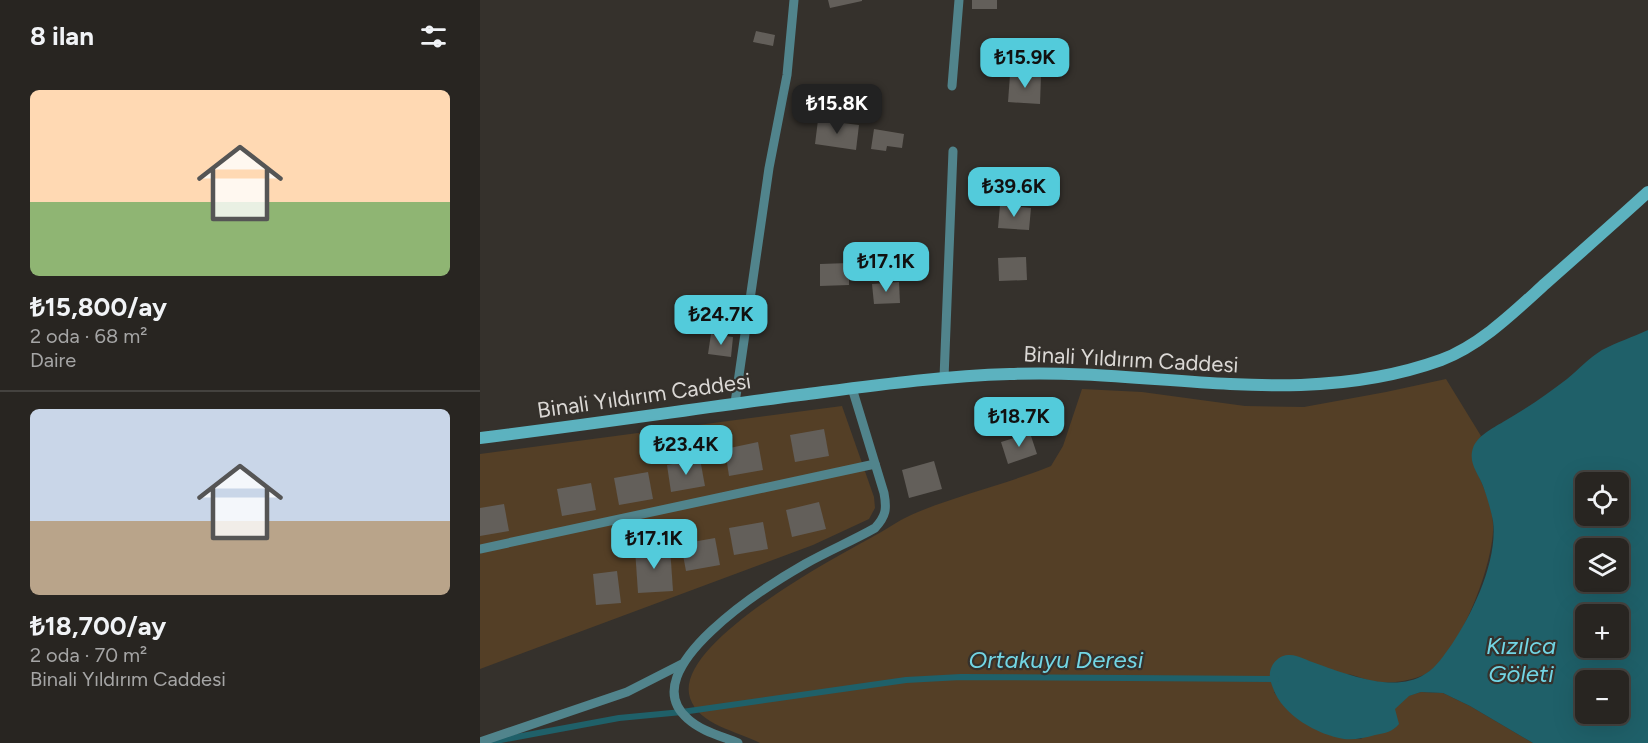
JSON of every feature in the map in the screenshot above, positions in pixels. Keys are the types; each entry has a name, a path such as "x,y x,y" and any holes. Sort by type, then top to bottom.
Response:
{"street":[{"name":"Binali Yıldırım Caddesi","path":"480,438 852,388 944,378 1080,373 1269,387 1359,381 1408,371 1445,358 1479,339 1522,305 1648,192"}],"lane":[{"path":"735,404 769,168 787,75 794,0"},
{"path":"952,86 959,0"},
{"path":"944,378 952,151"},
{"path":"738,743 701,728 687,719 678,705 675,679 695,646 728,617 777,581 808,562 875,528 883,519 886,509 852,388"},
{"path":"480,549 875,464"},
{"path":"480,742 627,692 682,664"}],"shaded area":[{"path":"1446,379 1481,436 1474,450 1473,461 1493,520 1492,542 1481,586 1460,632 1448,652 1435,667 1415,678 1383,682 1345,674 1274,692 1291,712 1312,727 1335,736 1361,739 1408,696 1421,692 1443,693 1533,743 760,743 710,721 695,707 690,698 691,676 706,653 730,629 794,582 912,514 1051,466 1063,446 1082,389 1142,392 1245,406 1304,407"},
{"path":"842,406 874,497 875,508 869,519 813,545 480,669 480,454"}],"water":[{"name":"Kızılca Göleti","path":"1648,330 1648,743 1533,743 1443,693 1421,692 1409,696 1395,709 1399,724 1396,727 1386,733 1359,738 1334,737 1312,728 1293,715 1278,698 1270,677 1273,664 1284,655 1296,656 1356,677 1385,682 1413,680 1437,664 1452,644 1476,602 1492,552 1493,521 1473,463 1472,453 1475,444 1486,433 1528,407 1567,379 1597,353"}],"building":[{"path":"828,0 862,0 862,1 830,8"},
{"path":"972,0 997,0 997,9 972,9"},
{"path":"756,31 775,35 773,46 753,42"},
{"path":"1010,75 1041,76 1040,104 1008,102"},
{"path":"818,120 859,125 856,150 815,144"},
{"path":"874,129 904,134 902,148 887,146 886,151 871,149"},
{"path":"1000,205 1031,208 1029,230 998,228"},
{"path":"1026,257 1027,280 999,281 998,258"},
{"path":"849,263 849,285 820,286 820,264"},
{"path":"899,282 900,303 874,304 872,284"},
{"path":"711,334 733,337 731,357 708,354"},
{"path":"824,429 829,456 795,462 790,435"},
{"path":"1030,433 1037,454 1008,464 1001,442"},
{"path":"758,442 763,470 729,476 725,449"},
{"path":"700,459 705,486 671,492 667,465"},
{"path":"934,461 942,489 909,498 902,470"},
{"path":"648,472 653,499 619,505 614,478"},
{"path":"591,483 596,510 562,516 557,489"},
{"path":"819,502 826,529 792,537 786,510"},
{"path":"504,504 509,531 480,536 480,508"},
{"path":"763,522 768,549 734,555 729,528"},
{"path":"715,538 720,565 686,571 681,544"},
{"path":"670,547 673,591 638,593 635,549"},
{"path":"617,571 621,603 596,605 593,574"}],"waterway":[{"name":"Ortakuyu Deresi","path":"490,742 619,718 682,712 906,680 961,677 1276,679"}]}
